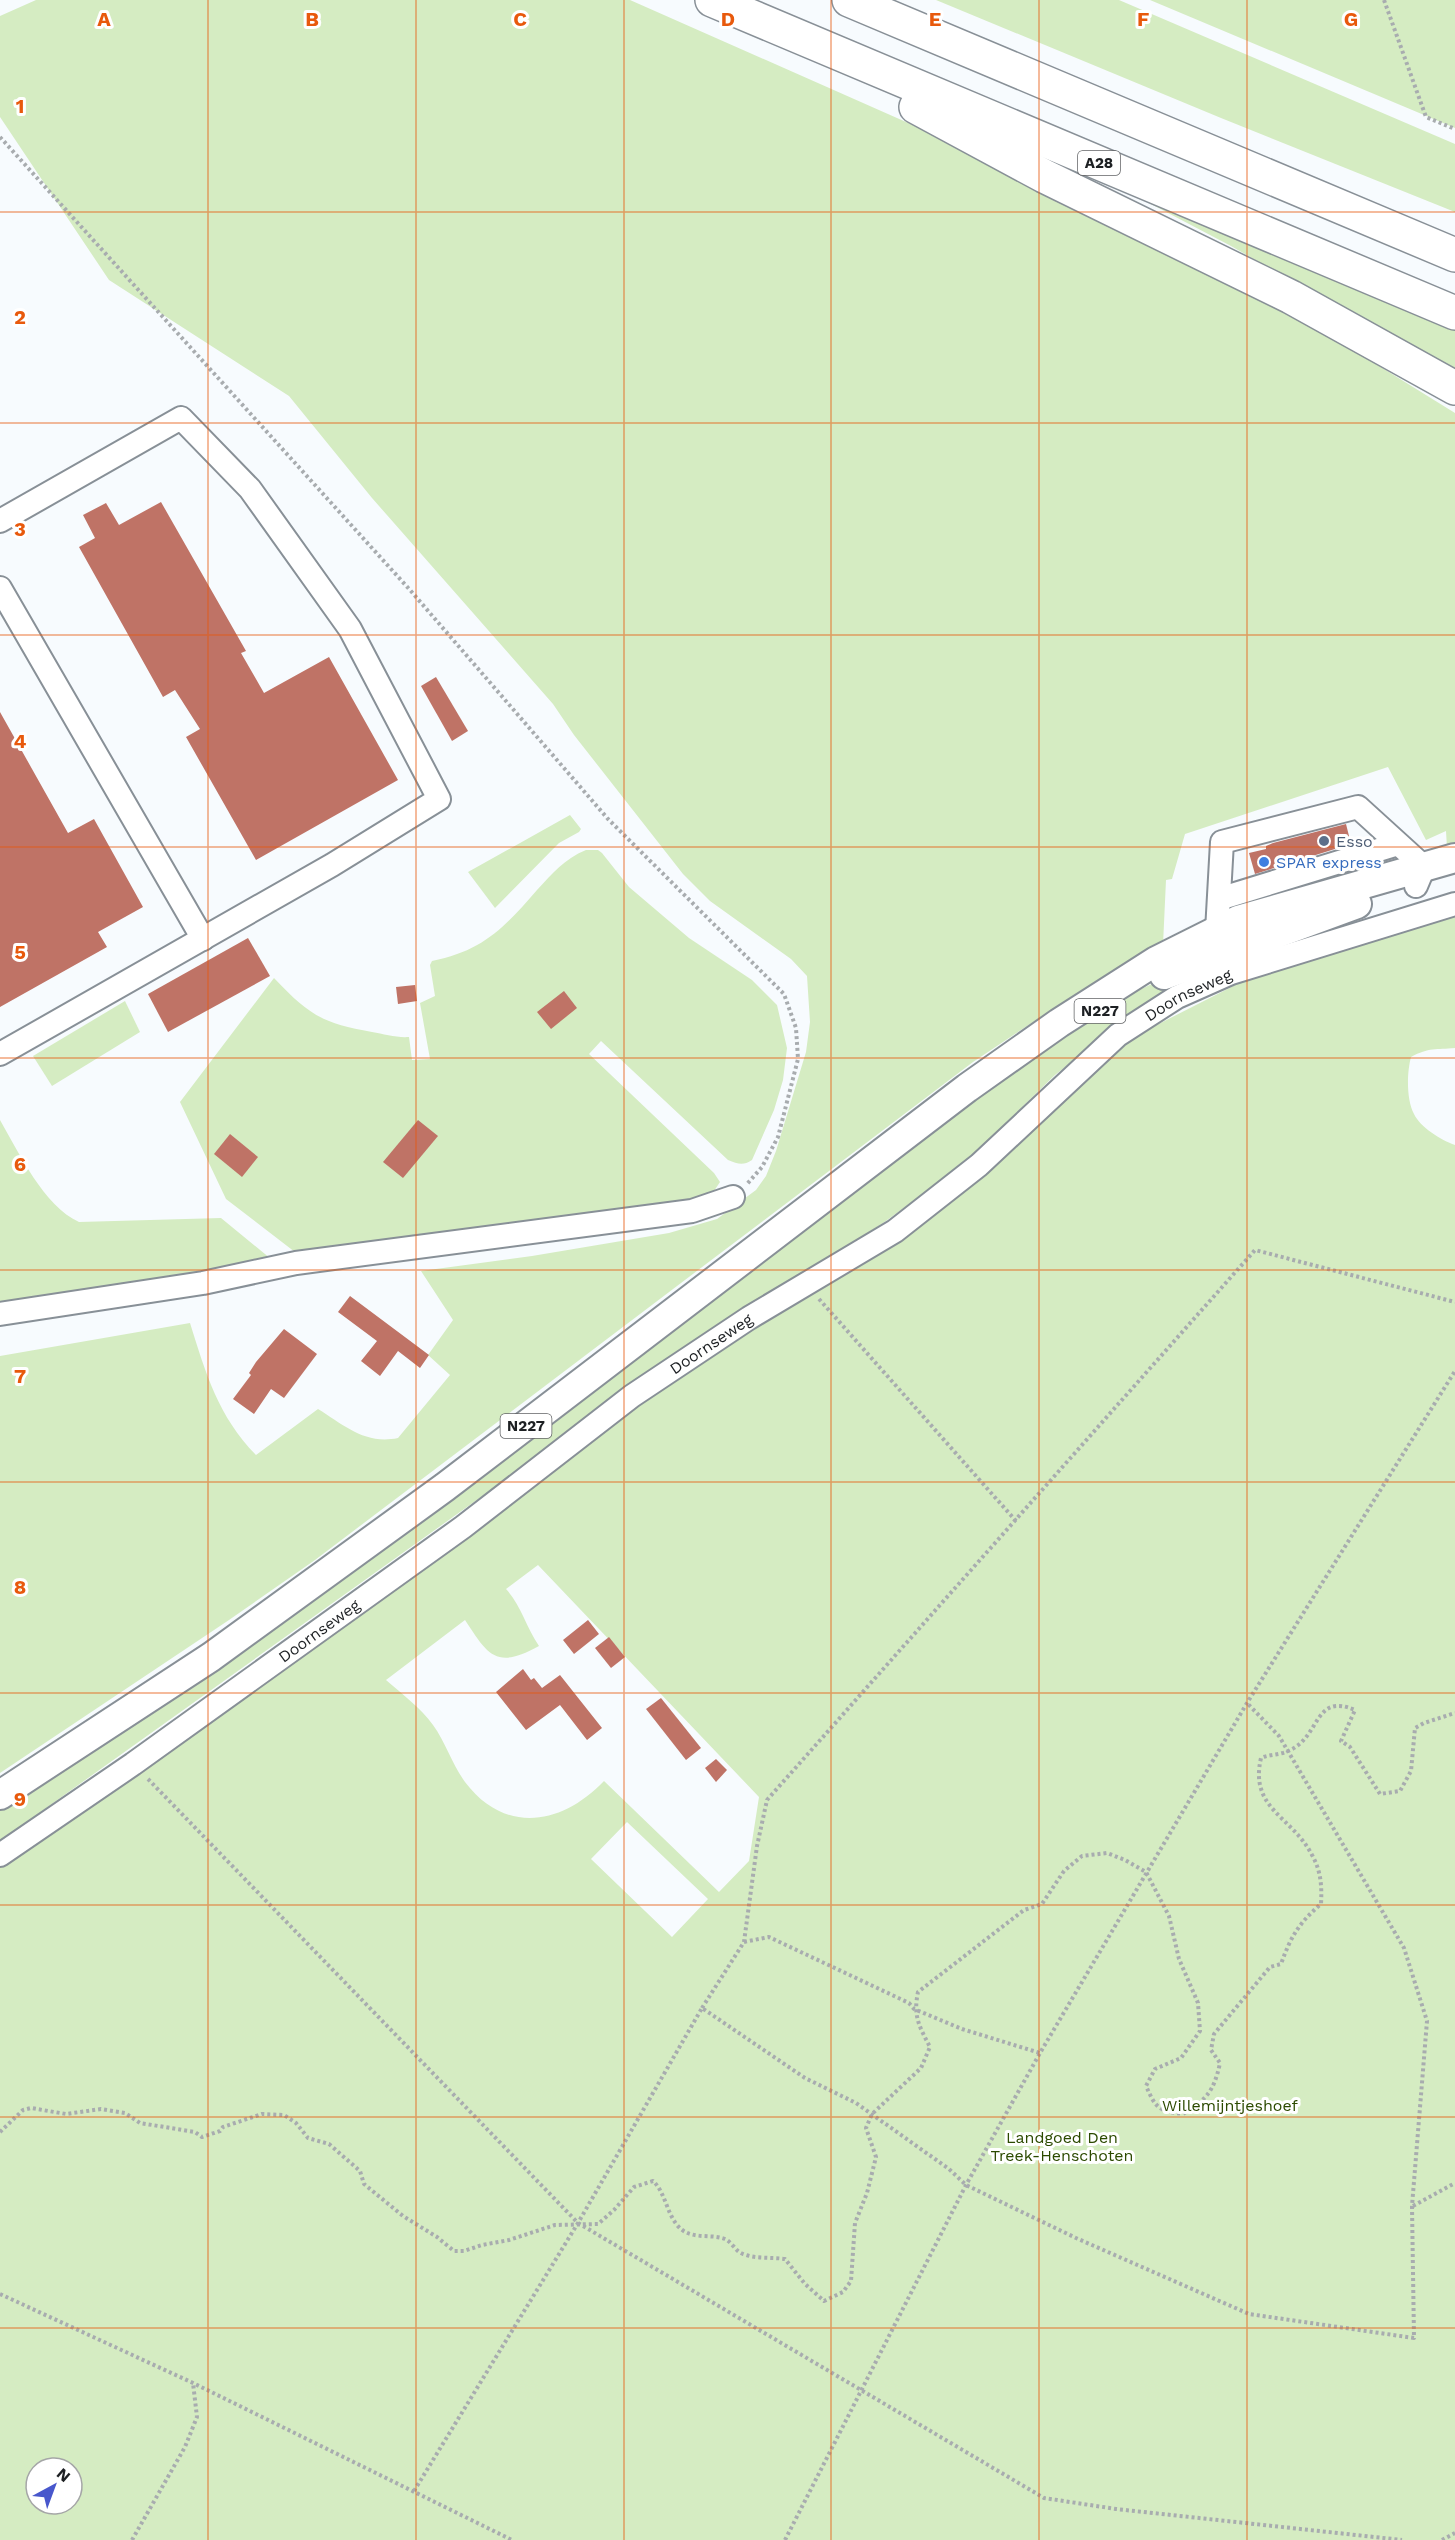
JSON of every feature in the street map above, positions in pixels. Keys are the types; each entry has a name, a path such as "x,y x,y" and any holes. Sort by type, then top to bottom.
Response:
{"highway":[{"name":"A28","path":"712,0 1455,314"},
{"path":"849,0 1455,255"},
{"name":"A28","path":"743,13 1044,176 1292,297 1455,388"}],"main road":[{"name":"Doornseweg","path":"1420,877 1455,858"},
{"name":"Doornseweg","path":"0,1795 211,1657 446,1487 967,1088 1156,978 1228,939 1238,920 1420,877 1455,875"}],"street":[{"path":"0,521 181,418 250,489 350,629 439,799 332,865 0,1054"},
{"path":"0,588 203,939"},
{"path":"1228,939 1219,899 1222,842 1358,807 1398,844 1420,877"},
{"path":"1219,899 1398,844"},
{"name":"Doornseweg","path":"0,1855 133,1764 464,1527 633,1396 749,1318 895,1231 979,1165 1118,1035 1177,997 1231,972 1455,904"},
{"path":"0,1314 202,1283 296,1263 692,1211 733,1197"}],"path":[{"path":"1384,0 1425,117 1455,129"},
{"path":"0,137 410,590 608,819 784,994 796,1028 798,1059 789,1096 778,1137 762,1167 733,1197"},
{"path":"414,2491 578,2223 702,2008 744,1942 767,1800 1255,1250 1455,1302"},
{"path":"807,1285 1016,1521"},
{"path":"785,2540 966,2185 1040,2053 1247,1703 1455,1371"},
{"path":"702,2008 805,2078 856,2103 949,2169 966,2185 1076,2238 1249,2314 1414,2338 1412,2206 1426,2021 1404,1948 1279,1736 1247,1703"},
{"path":"914,2009 918,1992 1024,1910 1042,1904 1064,1871 1082,1856 1107,1853 1125,1860 1146,1872 1169,1916 1179,1959 1198,2003 1200,2031 1181,2058 1155,2069 1146,2086 1155,2106 1167,2112 1183,2114 1209,2095 1216,2082 1220,2063 1211,2050 1214,2034 1243,1996 1270,1967 1281,1964 1289,1940 1302,1921 1321,1904 1323,1883 1312,1854 1294,1830 1274,1811 1262,1793 1257,1775 1261,1758 1272,1753 1288,1752 1309,1736 1324,1709 1336,1705 1345,1706 1355,1710 1341,1741 1350,1747 1380,1794 1400,1791 1411,1771 1414,1728 1424,1722 1455,1713"},
{"path":"133,1764 578,2223 1044,2498 1116,2509 1402,2540"},
{"path":"0,2132 23,2110 31,2108 66,2114 101,2109 115,2111 125,2113 140,2123 195,2132 201,2137 262,2114 284,2115 296,2123 308,2138 329,2144 360,2171 364,2184 403,2216 454,2251 464,2252 555,2225 598,2224 634,2187 652,2181 659,2187 678,2226 697,2237 726,2239 741,2254 785,2259 805,2284 824,2301 843,2292 851,2281 855,2223 867,2193 876,2157 866,2128 872,2114 921,2068 930,2047 918,2025 914,2009 909,2003 769,1937 744,1942"},
{"path":"914,2009 962,2029 1040,2053"},
{"path":"1412,2206 1455,2183"},
{"path":"0,2294 193,2383 512,2540"},
{"path":"132,2540 185,2447 197,2417 193,2383"},
{"path":"1442,2540 1455,2533"}],"green space":[{"path":"36,0 630,0 967,149 1258,297 1371,361 1455,413 1455,846 1447,848 1446,831 1426,840 1388,767 1185,834 1172,879 1166,880 1163,945 1114,972 973,1062 315,1560 0,1773 0,1356 190,1323 208,1377 223,1410 256,1455 318,1409 365,1436 375,1439 398,1438 450,1375 428,1355 453,1320 421,1271 532,1256 669,1233 717,1219 756,1190 766,1176 776,1151 806,1052 810,1022 807,976 791,959 710,901 683,874 574,735 553,704 372,498 289,396 109,280 0,117 0,16"},
{"path":"936,0 1119,0 1455,144 1455,212 1221,118"},
{"path":"1150,0 1455,0 1455,128"},
{"path":"1107,181 1455,327 1455,375 1231,246"},
{"path":"570,815 581,829 579,832 559,843 495,908 468,872"},
{"path":"586,850 598,850 602,853 629,887 689,938 752,980 777,1005 787,1048 783,1080 774,1110 752,1160 740,1164 728,1160 601,1041 589,1054 714,1173 720,1182 712,1194 696,1200 304,1259 226,1199 180,1102 274,978 297,1001 317,1016 355,1029 409,1037 412,1060 430,1059 420,1003 435,996 430,965 432,961 465,951 491,936 514,916 559,867"},
{"name":"Landgoed Den Treek-Henschoten","path":"1455,906 1455,1048 1428,1050 1411,1057 1408,1086 1411,1108 1417,1119 1432,1132 1455,1145 1455,2540 0,2540 0,1864 686,1367 788,1307 1131,1038 1261,972","holes":["538,1565 759,1797 749,1861 719,1892 604,1781 588,1796 552,1815 534,1818 515,1817 498,1810 481,1799 465,1782 438,1732 428,1719 386,1680 465,1620 480,1642 494,1655 503,1658 513,1657 539,1646 516,1602 506,1589","627,1822 708,1899 672,1937 591,1859"]},
{"path":"1243,940 1103,1037 1055,1075 970,1158 941,1181 883,1223 755,1305 604,1409 0,1841 0,1810 134,1720 966,1101 1076,1027 1133,993"},
{"path":"125,1001 140,1032 52,1086 33,1056"},
{"path":"0,1120 24,1163 44,1191 66,1214 79,1222 221,1218 276,1263 0,1304"}],"building":[{"path":"161,502 246,651 241,653 264,693 329,657 398,780 256,860 186,737 200,729 175,690 163,697 79,547 95,538 83,515 106,503 119,525"},
{"path":"436,677 468,731 452,741 421,686"},
{"path":"0,712 68,833 94,819 143,907 98,932 107,947 0,1007"},
{"path":"1346,824 1351,844 1255,874 1249,853 1266,849 1266,846 1273,843"},
{"path":"248,938 270,976 168,1032 148,994"},
{"path":"415,985 417,1001 398,1004 396,987"},
{"path":"564,991 577,1008 551,1029 537,1012"},
{"path":"418,1120 438,1136 403,1178 383,1162"},
{"path":"230,1134 258,1157 242,1177 214,1154"},
{"path":"350,1296 429,1355 420,1368 398,1351 380,1376 361,1361 377,1341 338,1312"},
{"path":"284,1329 317,1354 284,1398 271,1389 254,1414 233,1399 251,1375 249,1373 256,1362"},
{"path":"588,1620 599,1634 574,1654 563,1640"},
{"path":"609,1637 625,1657 611,1668 595,1648"},
{"path":"523,1669 531,1680 534,1678 542,1688 560,1675 602,1728 587,1740 560,1705 526,1730 496,1692"},
{"path":"661,1698 701,1748 686,1760 646,1709"},
{"path":"716,1759 727,1770 716,1782 705,1768"}],"place":[{"name":"Esso","path":"1324,841"},
{"name":"SPAR express","path":"1264,862"}],"park label":[{"name":"Willemijntjeshoef","path":"1230,2105"}]}
